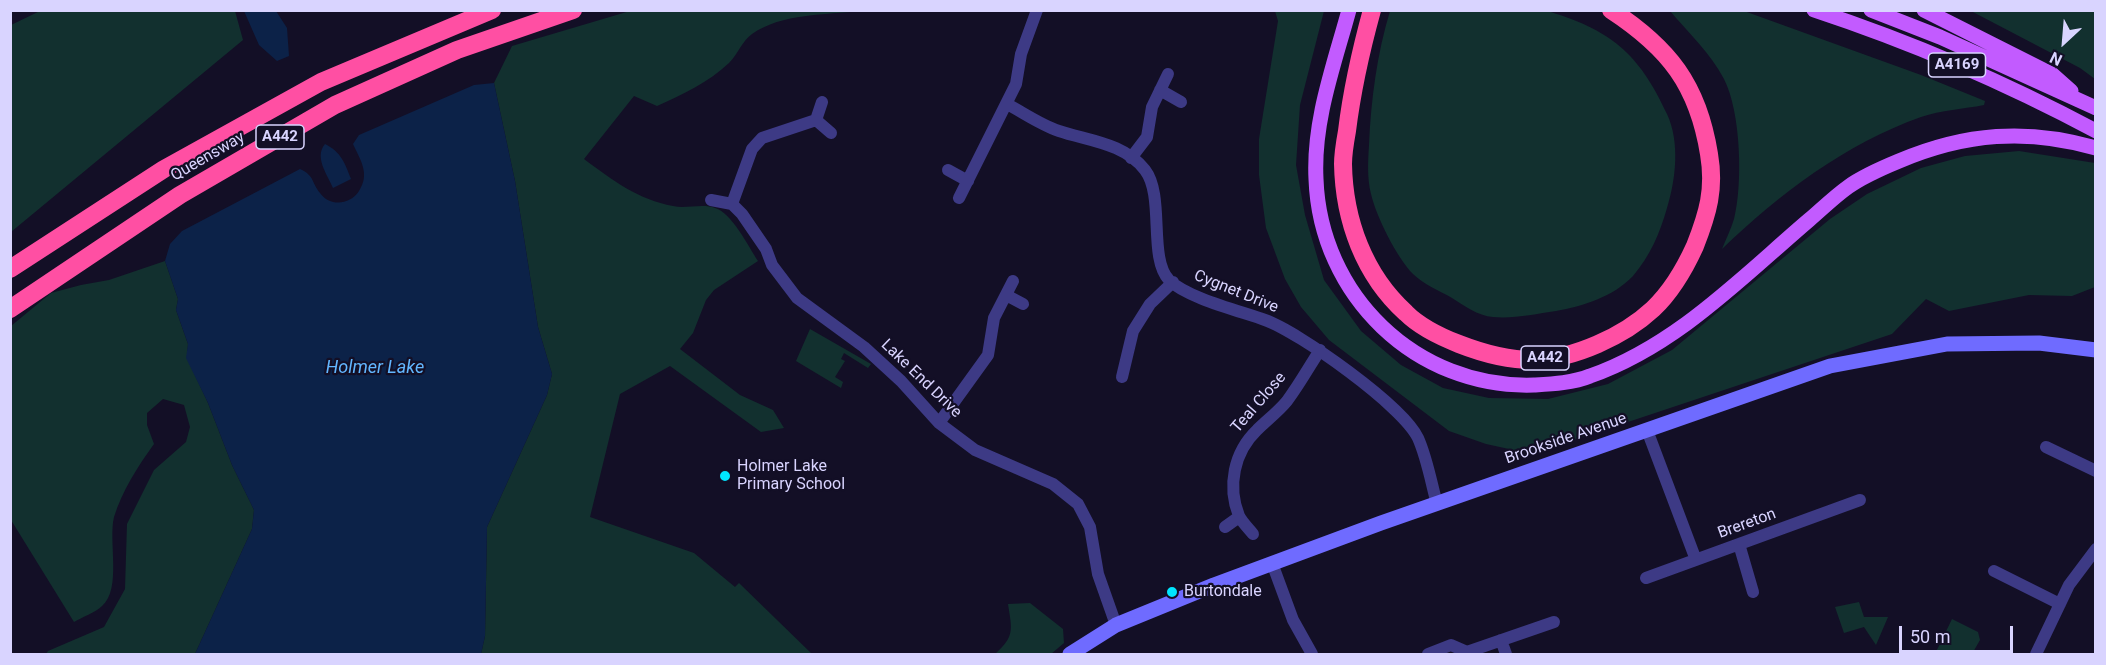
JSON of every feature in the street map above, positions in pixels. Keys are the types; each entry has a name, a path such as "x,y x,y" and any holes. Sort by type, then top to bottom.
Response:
{"highway":[{"name":"Queensway","path":"10,269 164,169 321,82 492,10"},
{"name":"Queensway","path":"10,309 180,195 335,105 457,50 573,10"},
{"name":"A442","path":"1372,10 1350,105 1343,163 1347,207 1357,243 1376,280 1406,314 1442,337 1483,353 1533,360 1575,353 1617,335 1653,308 1686,266 1708,213 1713,176 1706,133 1694,94 1672,61 1638,28 1611,10"}],"main road":[{"path":"1349,10 1325,96 1316,142 1316,180 1320,214 1330,249 1346,284 1369,315 1400,343 1439,367 1482,380 1514,385 1551,384 1586,378 1623,364 1659,344 1697,315 1849,186 1926,150 1991,136 2030,135 2062,139 2096,148"},
{"name":"A4169","path":"1814,10 1936,55 2096,131"},
{"name":"A4169","path":"1870,10 1940,37 2092,106"},
{"path":"1924,10 2052,75 2092,106"}],"street":[{"path":"959,198 1016,84 1021,54 1033,12"},
{"path":"1131,158 1147,137 1152,107 1168,74"},
{"path":"1160,90 1181,102"},
{"path":"816,120 822,102"},
{"name":"Cygnet Drive","path":"1007,104 1058,131 1100,142 1126,153 1146,170 1153,190 1160,262 1168,279 1195,295 1268,321 1320,350 1400,414 1418,437 1437,504"},
{"path":"816,120 831,133"},
{"path":"711,200 732,204 752,149 762,138 816,120"},
{"path":"948,170 968,181"},
{"name":"Lake End Drive","path":"732,204 766,249 772,265 797,298 864,347 902,381 939,423 975,450 1053,484 1078,504 1090,527 1098,574 1116,624"},
{"path":"939,423 988,355 994,318 1013,280"},
{"path":"1122,377 1133,331 1150,304 1173,282"},
{"path":"1006,295 1023,304"},
{"name":"Brookside Avenue","path":"1070,654 1116,624 1272,563 1830,366 1947,344 2039,343 2096,350"},
{"name":"Teal Close","path":"1253,534 1239,517 1234,493 1234,471 1239,454 1245,443 1286,402 1320,350"},
{"path":"1647,430 1696,560"},
{"path":"2046,447 2096,471"},
{"name":"Brereton","path":"1646,578 1860,500"},
{"path":"1225,527 1239,517"},
{"path":"1739,544 1753,592"},
{"path":"2036,654 2069,585 2091,564 2096,549"},
{"path":"1272,563 1293,620 1312,654"},
{"path":"1994,571 2060,604"},
{"path":"1428,654 1451,645 1467,652 1554,621"},
{"path":"1501,640 1506,654"}],"green space":[{"path":"1544,10 1567,17 1605,35 1633,59 1645,75 1667,114 1674,136 1673,185 1654,244 1633,276 1616,290 1597,300 1566,309 1516,317 1487,316 1471,310 1417,278 1394,247 1377,214 1370,188 1368,163 1371,111 1378,60 1390,11"},
{"path":"40,11 235,11 243,40 11,232 11,25"},
{"path":"630,11 860,11 804,16 777,22 752,34 729,63 685,93 657,106 634,96 584,159 637,194 678,207 715,208 733,223 758,261 714,290 706,300 693,333 680,349 740,395 773,410 784,428 761,432 670,366 620,394 590,517 694,553 735,587 739,583 812,654 481,654 485,636 487,527 547,395 552,374 538,327 515,181 494,83 512,46"},
{"path":"1275,11 1324,11 1300,105 1296,165 1305,215 1324,280 1361,331 1401,365 1443,388 1489,398 1548,399 1608,384 1672,350 1830,219 1867,194 1921,168 1965,156 2019,151 2095,163 2095,287 2072,296 2029,295 1949,311 1926,299 1892,334 1532,454 1486,444 1449,431 1329,340 1301,307 1285,279 1266,228 1259,175 1259,139 1278,21"},
{"path":"1670,11 1744,11 1921,75 1985,101 1984,105 1921,117 1866,141 1814,172 1790,190 1722,249 1734,219 1739,187 1739,148 1734,110 1730,93 1719,70"},
{"path":"1971,11 2095,11 2095,79 2080,68"},
{"path":"165,261 178,299 176,310 188,344 187,358 208,403 232,465 254,510 252,529 195,654 46,654 48,651 104,627 125,589 127,524 154,470 186,442 190,427 184,405 163,399 147,413 147,425 154,444 131,479 114,517 113,577 108,598 102,606 74,622 11,520 11,326 51,293 109,280"},
{"path":"810,329 871,364 868,368 844,353 841,359 845,361 835,377 843,382 841,388 796,361"},
{"path":"1859,602 1864,617 1888,617 1876,645 1864,627 1844,633 1835,607"},
{"path":"1030,603 1063,629 1064,643 1051,654 995,654 1006,642 1011,632 1008,604"},
{"path":"1952,619 1978,632 1980,640 1972,654 1935,654"}],"water":[{"path":"244,11 276,11 287,28 289,56 277,61 259,45"},
{"name":"Holmer Lake","path":"494,83 515,181 538,327 552,374 547,395 487,527 485,636 481,654 195,654 252,529 254,510 186,358 188,344 176,310 178,299 165,261 170,244 182,231 300,169 311,177 320,193 329,201 340,202 351,199 359,191 364,179 363,168 353,144 359,135 474,85"},
{"path":"325,144 342,158 351,179 333,188 321,160"}],"place":[{"name":"Holmer Lake Primary School","path":"725,476"},
{"name":"Burtondale","path":"1172,592"}]}
